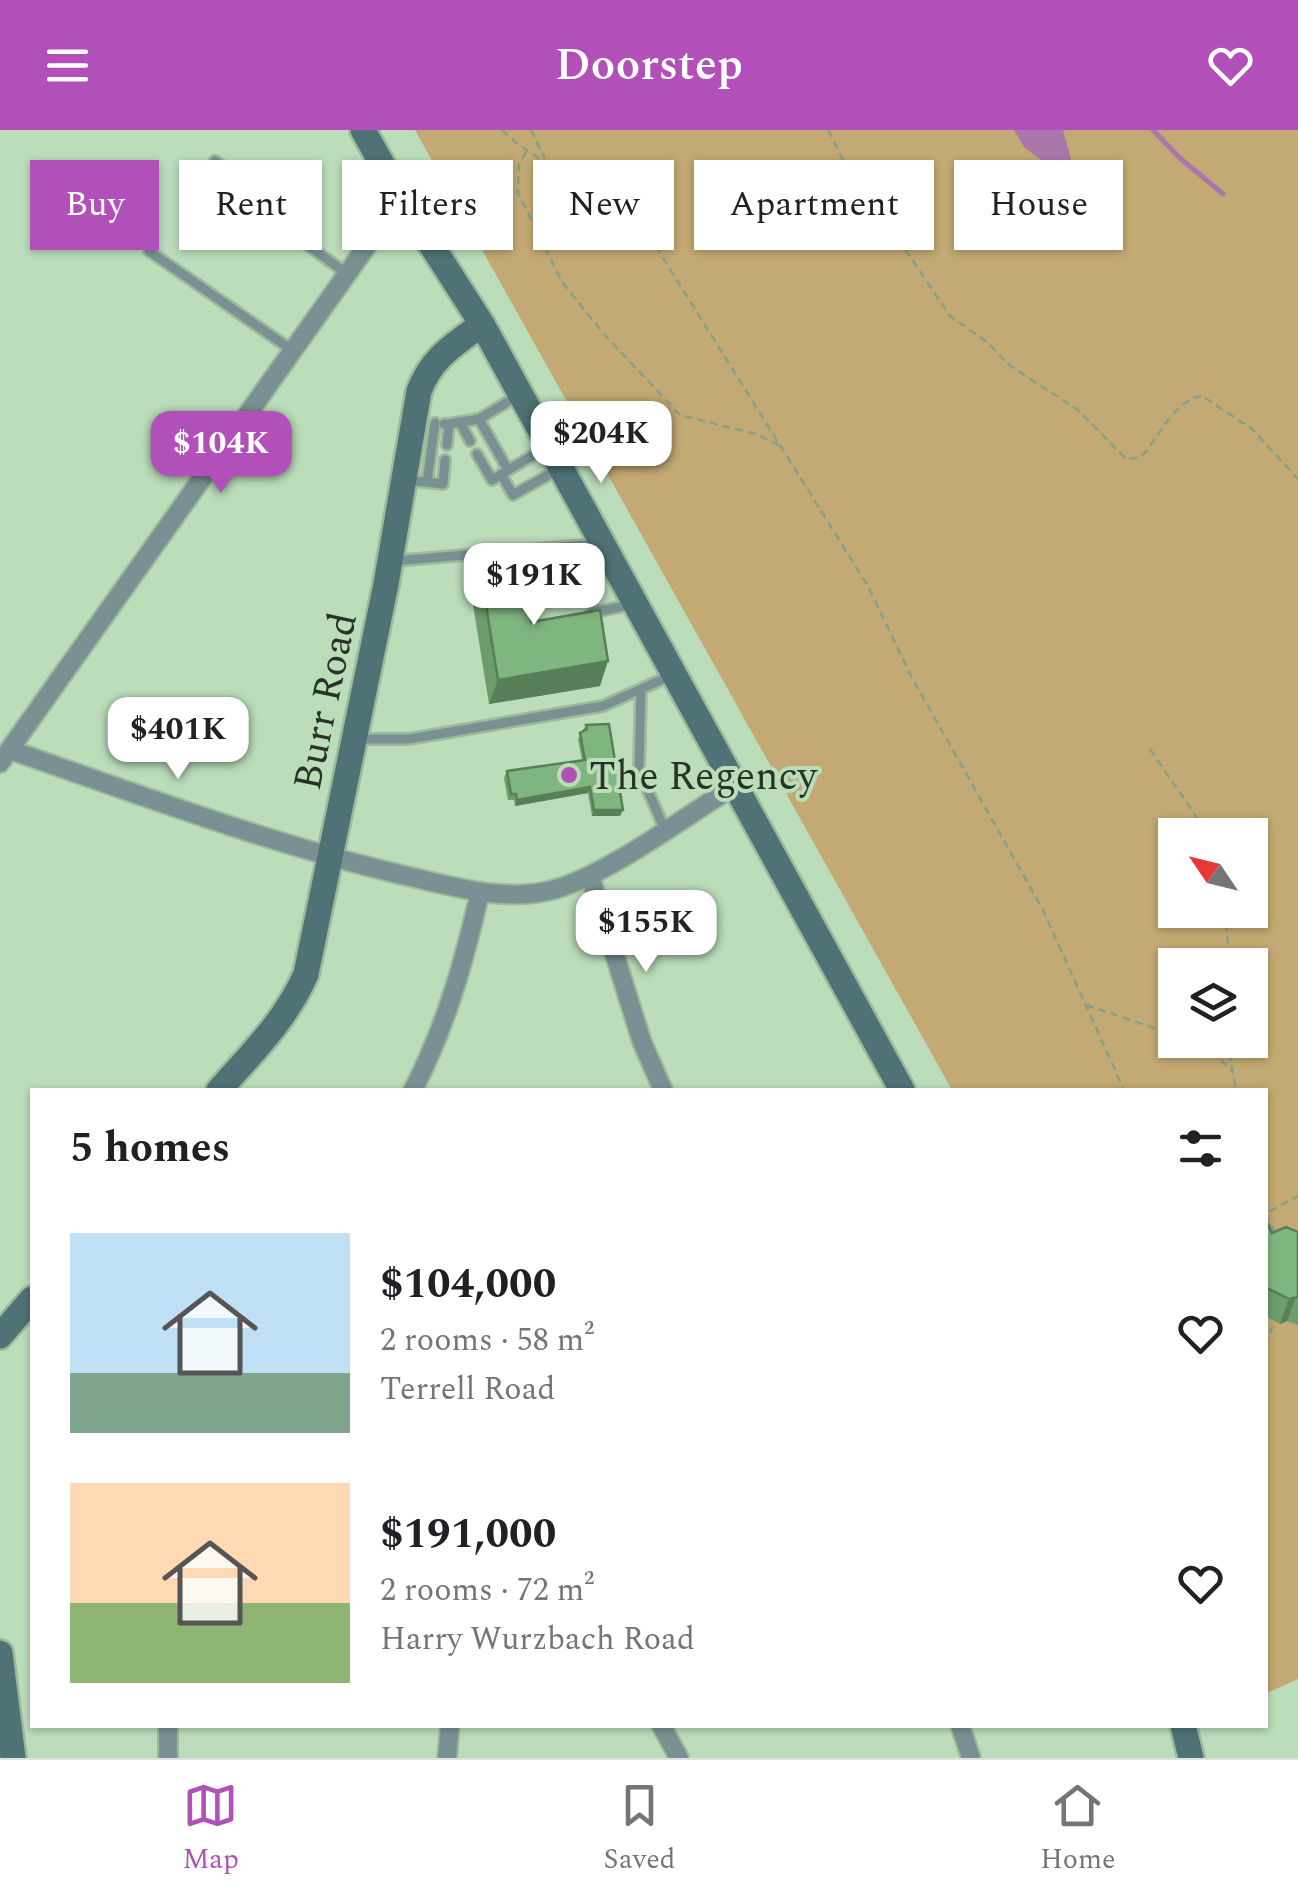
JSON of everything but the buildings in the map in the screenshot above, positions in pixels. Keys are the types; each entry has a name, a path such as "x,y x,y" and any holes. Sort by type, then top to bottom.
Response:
{"main road":[{"path":"363,130 380,160"},
{"path":"434,250 482,324 901,1088"},
{"name":"Burr Road","path":"220,1088 263,1043 298,991 314,940 390,562 416,481 425,422 419,390 428,368 482,324"},
{"path":"0,1336 30,1301"},
{"path":"0,1654 14,1758"},
{"path":"1184,1728 1191,1758"}],"street":[{"path":"365,250 5,756 330,858 480,892 527,894 556,889 590,876 734,788"},
{"path":"590,876 642,1042 662,1088"},
{"path":"414,1088 441,1032 461,974 480,892"},
{"path":"168,1728 168,1758"},
{"path":"446,1758 450,1728"},
{"path":"663,1728 678,1758"},
{"path":"961,1728 971,1758"}],"lane":[{"path":"315,250 348,274"},
{"path":"149,251 295,352"},
{"path":"425,422 480,419 520,394"},
{"path":"480,419 514,496 555,457"},
{"path":"454,423 470,441"},
{"path":"447,445 454,423"},
{"path":"478,454 492,480 505,472 555,457"},
{"path":"416,481 443,484 445,460"},
{"path":"390,562 601,544"},
{"path":"516,552 520,570"},
{"path":"585,614 634,604"},
{"path":"354,740 409,738 602,706 672,675"},
{"path":"641,689 639,770 665,830"}],"path":[{"path":"502,130 544,160"},
{"path":"531,130 546,160"},
{"path":"828,130 861,196 904,246 950,316 987,342 1009,364 1078,410 1126,459 1145,453 1178,408 1202,396 1252,429 1298,479"},
{"path":"527,150 520,164 518,192 562,282 603,333 680,415 756,434 782,447"},
{"path":"655,250 868,586 910,676 1061,944 1123,1088"},
{"path":"1150,750 1197,818"},
{"path":"1084,1004 1158,1029"},
{"path":"1219,1058 1232,1072"},
{"path":"1229,1058 1236,1088"},
{"path":"1268,1212 1298,1196"},
{"path":"1268,1219 1281,1241"},
{"path":"1268,1338 1275,1321"}],"shaded area":[{"path":"415,130 1298,130 1298,1679 1268,1693 1268,1088 951,1088 482,250 513,250 513,160 432,160"},
{"path":"1014,130 1063,130 1071,160 1041,160 1024,147"}],"waterway":[{"path":"1153,130 1223,194"}],"place":[{"name":"The Regency","path":"569,775"}]}
